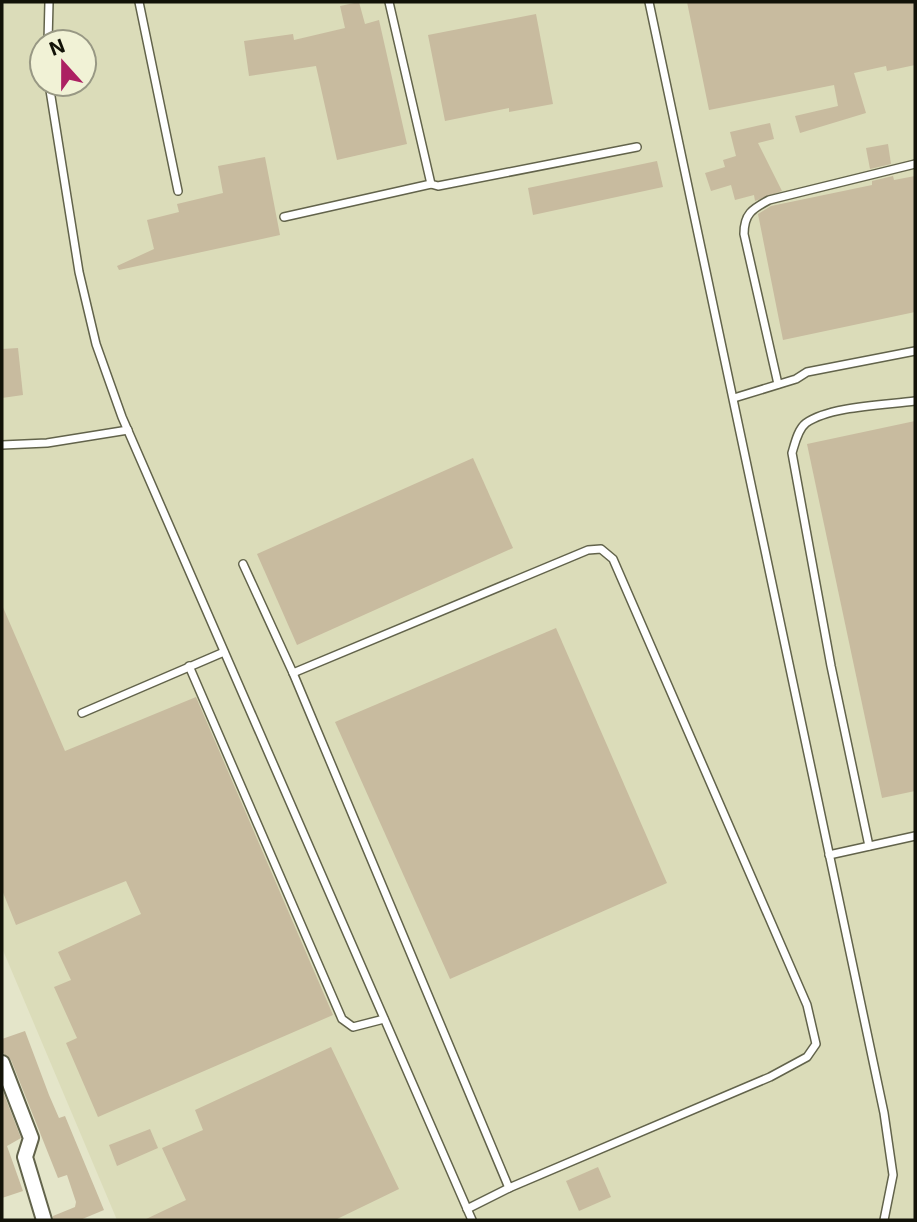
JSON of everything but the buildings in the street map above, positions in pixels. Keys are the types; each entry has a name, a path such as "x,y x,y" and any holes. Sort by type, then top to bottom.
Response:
{"street":[{"path":"2,1063 31,1138 25,1157 44,1220"}],"lane":[{"path":"48,2 48,28"},
{"path":"139,2 178,191"},
{"path":"388,2 431,184"},
{"path":"649,2 886,1125 893,1175 884,1220"},
{"path":"52,98 79,272 96,344 128,430 472,1220"},
{"path":"284,217 431,184 438,186 638,147"},
{"path":"778,384 744,234 744,221 749,211 769,200 915,164"},
{"path":"734,398 807,372 915,351"},
{"path":"869,846 831,666 792,453 798,434 806,423 835,412 915,401"},
{"path":"2,446 128,430"},
{"path":"293,673 588,550 601,549 613,559 807,1004 816,1044 807,1057 770,1077 509,1188 467,1209"},
{"path":"243,564 293,673 509,1188"},
{"path":"82,713 224,652"},
{"path":"189,666 342,1019 353,1027 384,1019"},
{"path":"829,855 915,836"}],"shaded area":[{"path":"2,2 915,2 915,1220 117,1220 2,948"}]}
